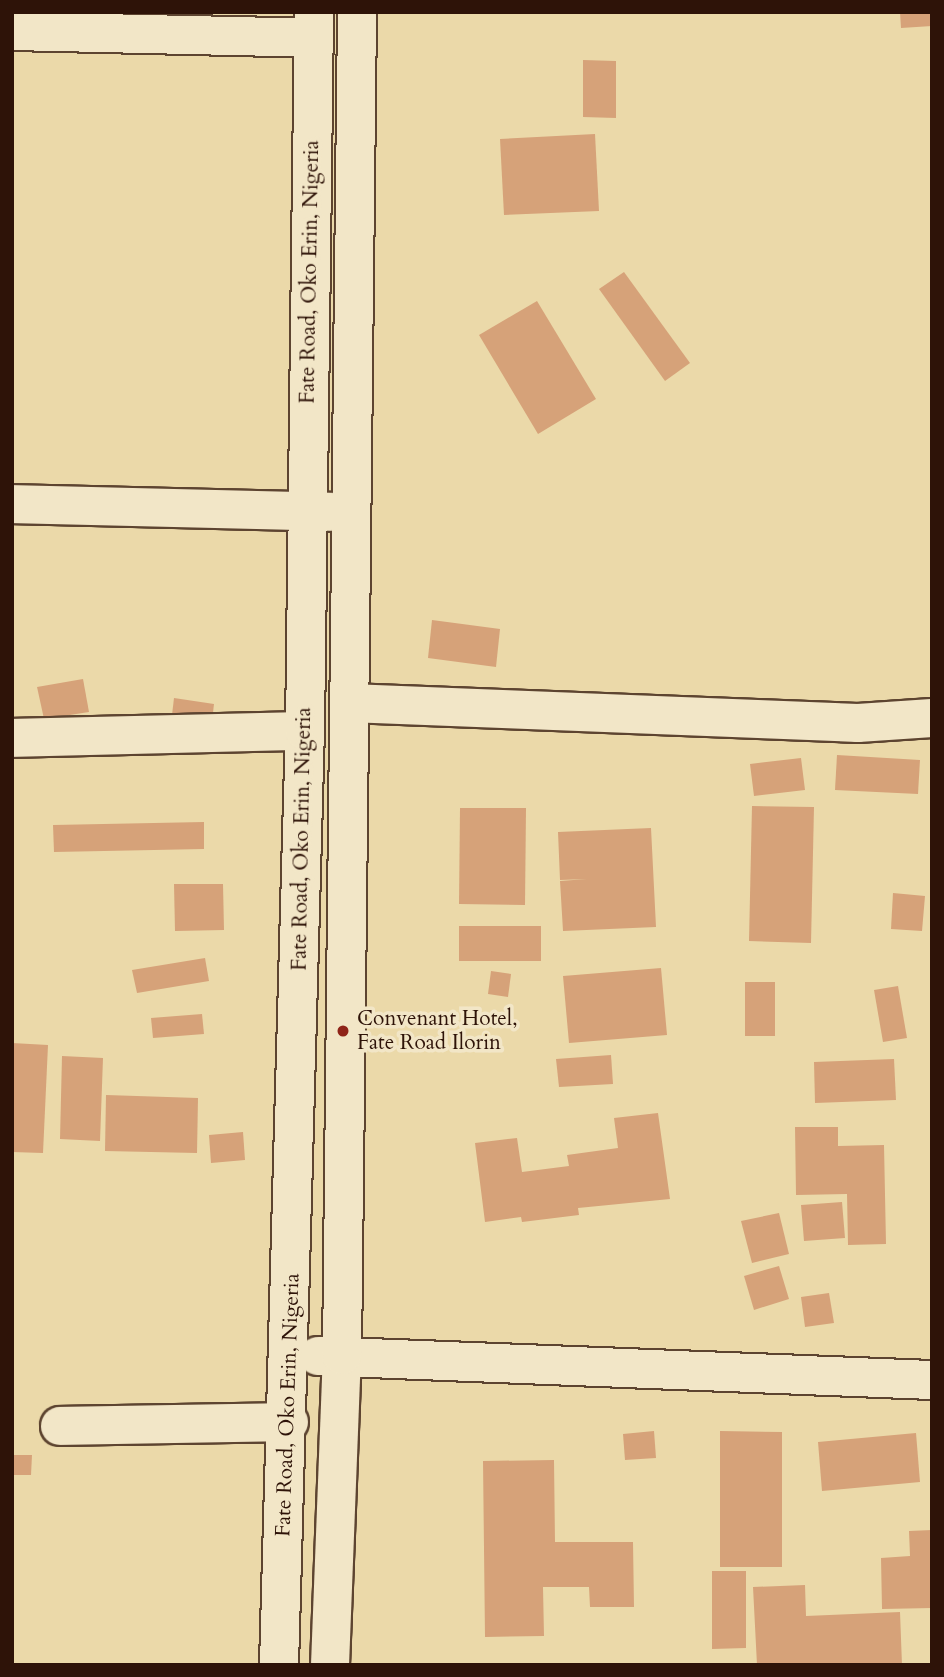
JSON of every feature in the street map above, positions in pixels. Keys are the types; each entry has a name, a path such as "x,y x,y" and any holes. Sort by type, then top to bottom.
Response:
{"street":[{"path":"330,1665 342,1355 349,703 354,512 357,12"},
{"path":"12,31 314,25"},
{"name":"Fate Road, Oko Erin, Nigeria","path":"279,1665 291,1356 304,731 314,25"},
{"path":"12,504 354,512"},
{"path":"349,703 858,723 932,718"},
{"path":"12,738 304,731"},
{"path":"291,1356 342,1355 932,1380"},
{"path":"60,1426 289,1422"}],"building":[{"path":"900,12 932,12 932,26 901,28"},
{"path":"583,60 616,61 616,118 583,117"},
{"path":"595,134 599,211 504,215 500,139"},
{"path":"624,272 690,363 665,381 599,289"},
{"path":"537,301 596,399 538,434 479,335"},
{"path":"432,620 500,629 496,667 428,658"},
{"path":"83,679 89,712 44,719 37,687"},
{"path":"174,698 214,704 212,721 172,715"},
{"path":"837,755 920,760 918,794 835,790"},
{"path":"801,758 805,790 754,796 750,764"},
{"path":"752,806 814,807 811,943 749,941"},
{"path":"460,808 526,808 525,905 459,904"},
{"path":"204,822 204,849 54,852 53,825"},
{"path":"651,828 656,927 563,931 560,881 587,879 560,880 558,832"},
{"path":"174,884 223,884 224,930 175,931"},
{"path":"893,893 925,896 922,931 891,929"},
{"path":"459,926 541,926 541,961 459,961"},
{"path":"205,958 209,981 137,993 132,970"},
{"path":"661,968 667,1035 569,1043 563,976"},
{"path":"491,971 511,974 508,997 488,994"},
{"path":"745,982 775,982 775,1036 745,1036"},
{"path":"898,986 907,1038 883,1042 874,990"},
{"path":"202,1014 204,1034 153,1038 151,1018"},
{"path":"12,1043 48,1045 43,1153 12,1152"},
{"path":"611,1055 613,1084 559,1087 556,1059"},
{"path":"62,1056 103,1058 100,1141 60,1139"},
{"path":"894,1059 896,1100 815,1103 814,1062"},
{"path":"106,1095 198,1098 197,1153 105,1151"},
{"path":"658,1113 670,1199 578,1208 579,1215 522,1222 521,1217 485,1222 475,1143 517,1138 522,1172 569,1166 567,1155 618,1148 614,1118"},
{"path":"795,1127 838,1127 838,1146 884,1145 886,1244 848,1245 847,1194 796,1195"},
{"path":"243,1132 245,1160 211,1163 209,1135"},
{"path":"842,1202 845,1238 804,1241 801,1205"},
{"path":"779,1213 789,1254 752,1263 741,1221"},
{"path":"779,1266 789,1299 754,1310 744,1276"},
{"path":"829,1293 834,1323 805,1327 801,1297"},
{"path":"654,1431 656,1458 625,1460 623,1434"},
{"path":"720,1431 782,1432 782,1567 720,1567"},
{"path":"916,1433 920,1482 822,1491 818,1442"},
{"path":"12,1455 32,1455 31,1475 12,1475"},
{"path":"554,1460 555,1542 633,1542 634,1607 590,1607 589,1587 543,1587 544,1636 485,1637 483,1461"},
{"path":"932,1530 932,1608 882,1609 881,1558 910,1556 909,1531"},
{"path":"712,1571 746,1571 746,1648 712,1649"},
{"path":"805,1585 806,1616 900,1612 902,1665 757,1665 753,1587"}],"place":[{"name":"Convenant Hotel, Fate Road Ilorin","path":"343,1031"}]}
